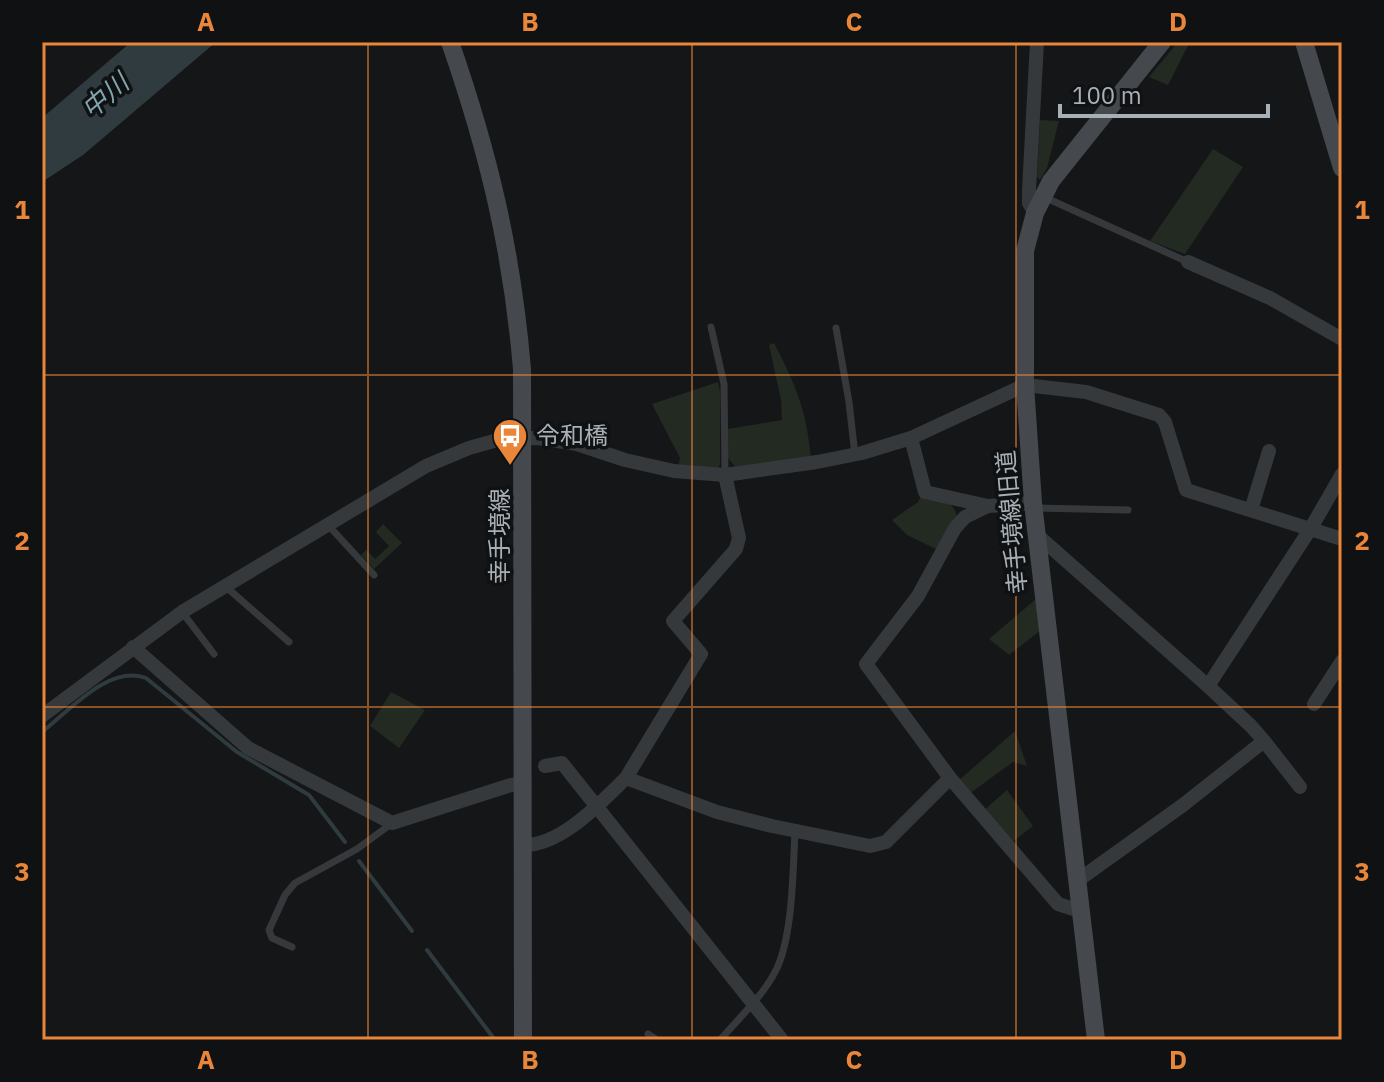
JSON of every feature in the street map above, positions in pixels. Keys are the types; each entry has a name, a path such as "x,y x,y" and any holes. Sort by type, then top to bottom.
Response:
{"street":[{"name":"幸手境線","path":"450,42 490,167 511,268 522,369 523,1040"},
{"path":"1037,42 1029,203 1038,204"},
{"name":"幸手境線旧道","path":"1096,1040 1033,506 1025,385 1025,251 1038,204 1059,168 1162,42"},
{"path":"1304,42 1342,168"},
{"path":"1188,262 1270,298 1342,339"},
{"path":"42,716 182,612 225,586 440,460 501,439 524,438 577,444 625,460 674,471 725,475 855,455 911,438 1025,385 1086,392 1159,415 1165,422 1186,490 1342,539"},
{"path":"911,438 925,492 988,506 1033,506"},
{"path":"1251,510 1269,451"},
{"path":"1208,686 1282,568 1311,528 1342,474"},
{"path":"523,845 545,843 597,806 626,778 701,654 673,621 736,549 739,538 725,475"},
{"path":"988,506 965,517 955,528 918,596 866,664 950,778 1058,904 1080,911"},
{"path":"1036,534 1251,726 1300,787"},
{"path":"133,647 248,748 392,823 524,783"},
{"path":"1314,704 1342,661"},
{"path":"1077,881 1183,805 1264,741"},
{"path":"545,766 562,763 782,1040"},
{"path":"626,778 717,812 870,846 886,842 950,778"}],"lane":[{"path":"1038,204 1188,262"},
{"path":"711,327 724,384 725,475"},
{"path":"836,328 855,455"},
{"path":"1033,506 1128,510"},
{"path":"328,525 374,575"},
{"path":"225,586 289,642"},
{"path":"182,612 214,654"},
{"path":"292,947 272,938 269,930 285,895 295,883 357,849 392,823"},
{"path":"720,1040 775,972 783,946 791,893 795,831"},
{"path":"648,1034 657,1040"}],"shaded area":[{"path":"1178,42 1190,42 1168,85 1149,77"},
{"path":"1040,120 1059,121 1047,168 1040,180 1037,177"},
{"path":"1213,149 1243,167 1185,254 1150,241"},
{"path":"774,343 799,399 811,459 737,469 728,458 728,429 782,420 781,400 769,345"},
{"path":"718,382 718,469 678,466 680,458 652,404"},
{"path":"921,496 944,500 952,506 957,517 938,550 907,535 892,520 918,502"},
{"path":"383,524 402,543 374,569 361,555 366,550 375,559 389,546 376,532"},
{"path":"1037,598 1040,631 1009,655 989,639"},
{"path":"391,692 425,710 399,748 370,726"},
{"path":"1015,731 1027,766 1013,762 969,794 958,781"},
{"path":"1007,790 1033,826 1011,843 984,810"}],"water":[{"name":"中川","path":"131,42 216,42 83,155 42,182 42,118"}],"waterway":[{"path":"42,732 104,683 132,675 146,678 237,752 309,795 345,842"},
{"path":"359,861 412,931"},
{"path":"427,950 495,1040"}],"place":[{"name":"令和橋","path":"510,467"}]}
